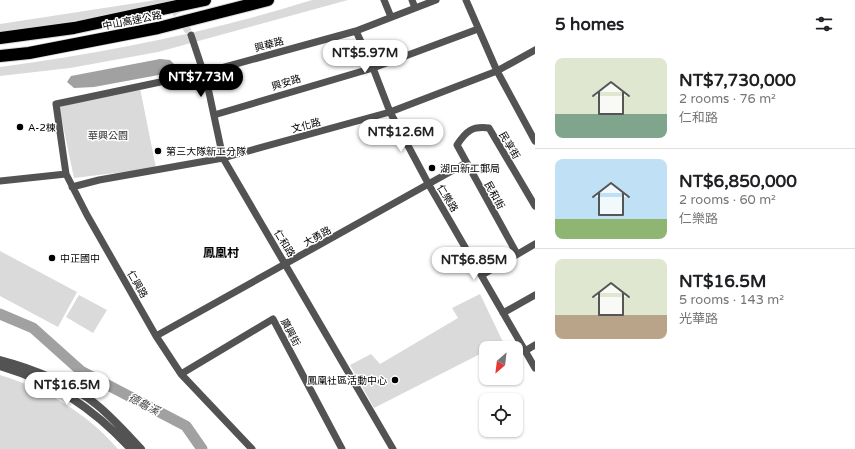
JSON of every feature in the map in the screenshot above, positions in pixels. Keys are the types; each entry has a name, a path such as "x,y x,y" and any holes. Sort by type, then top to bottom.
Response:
{"highway":[{"name":"中山高速公路","path":"0,38 74,28 205,0"},
{"name":"中山高速公路","path":"0,56 29,53 158,28 268,0"}],"street":[{"path":"384,0 391,17"},
{"path":"412,0 415,8"},
{"name":"興華路","path":"56,104 203,73 356,31 436,0"},
{"path":"466,0 497,71 535,141"},
{"name":"興安路","path":"214,114 373,68 478,29"},
{"name":"仁樂路","path":"356,31 373,68 390,112 429,185 535,368"},
{"name":"仁和路","path":"191,35 214,114 223,158 393,449"},
{"name":"文化路","path":"72,187 94,181 223,158 390,112 497,71 535,50"},
{"name":"仁興路","path":"56,104 66,174 156,336 181,374 252,449"},
{"name":"民享街","path":"457,145 464,133 478,127 489,128 535,206"},
{"name":"民和街","path":"457,145 466,164 517,254"},
{"name":"大勇路","path":"156,336 286,265 395,202 466,164"},
{"path":"0,181 66,174"},
{"path":"482,275 535,244"},
{"path":"504,313 535,295"},
{"name":"廣興街","path":"181,374 274,319 342,449"},
{"path":"525,351 535,345"},
{"path":"0,360 22,366 54,384 97,405 141,449"},
{"path":"0,366 54,384 95,413 131,449"}],"green space":[{"path":"156,0 186,0 36,28 0,32 0,24"},
{"path":"312,0 348,0 158,52 70,68 0,76 0,67 79,55 197,32"},
{"name":"華興公園","path":"140,88 156,168 74,178 59,107"},
{"path":"0,251 77,292 58,327 0,296"},
{"path":"480,294 503,341 479,341 479,355 374,408 350,365 371,354 380,364 458,318 452,308"},
{"path":"79,295 107,310 93,333 66,317"},
{"path":"0,375 33,387 65,404 93,424 118,449 0,449"}],"shaded area":[{"path":"160,59 170,60 174,64 173,68 164,74 94,87 74,88 67,82 71,76"}],"waterway":[{"name":"德龜溪","path":"0,314 33,328 81,371 186,426 202,449"}],"tunnel":[{"path":"167,0 191,35"}],"place":[{"name":"A-2棟","path":"20,127"},
{"name":"第三大隊新工分隊","path":"158,151"},
{"name":"湖口新工郵局","path":"432,168"},
{"name":"中正國中","path":"52,258"},
{"name":"鳳凰社區活動中心","path":"395,380"}],"district":[{"name":"鳳凰村","path":"221,253"}]}
